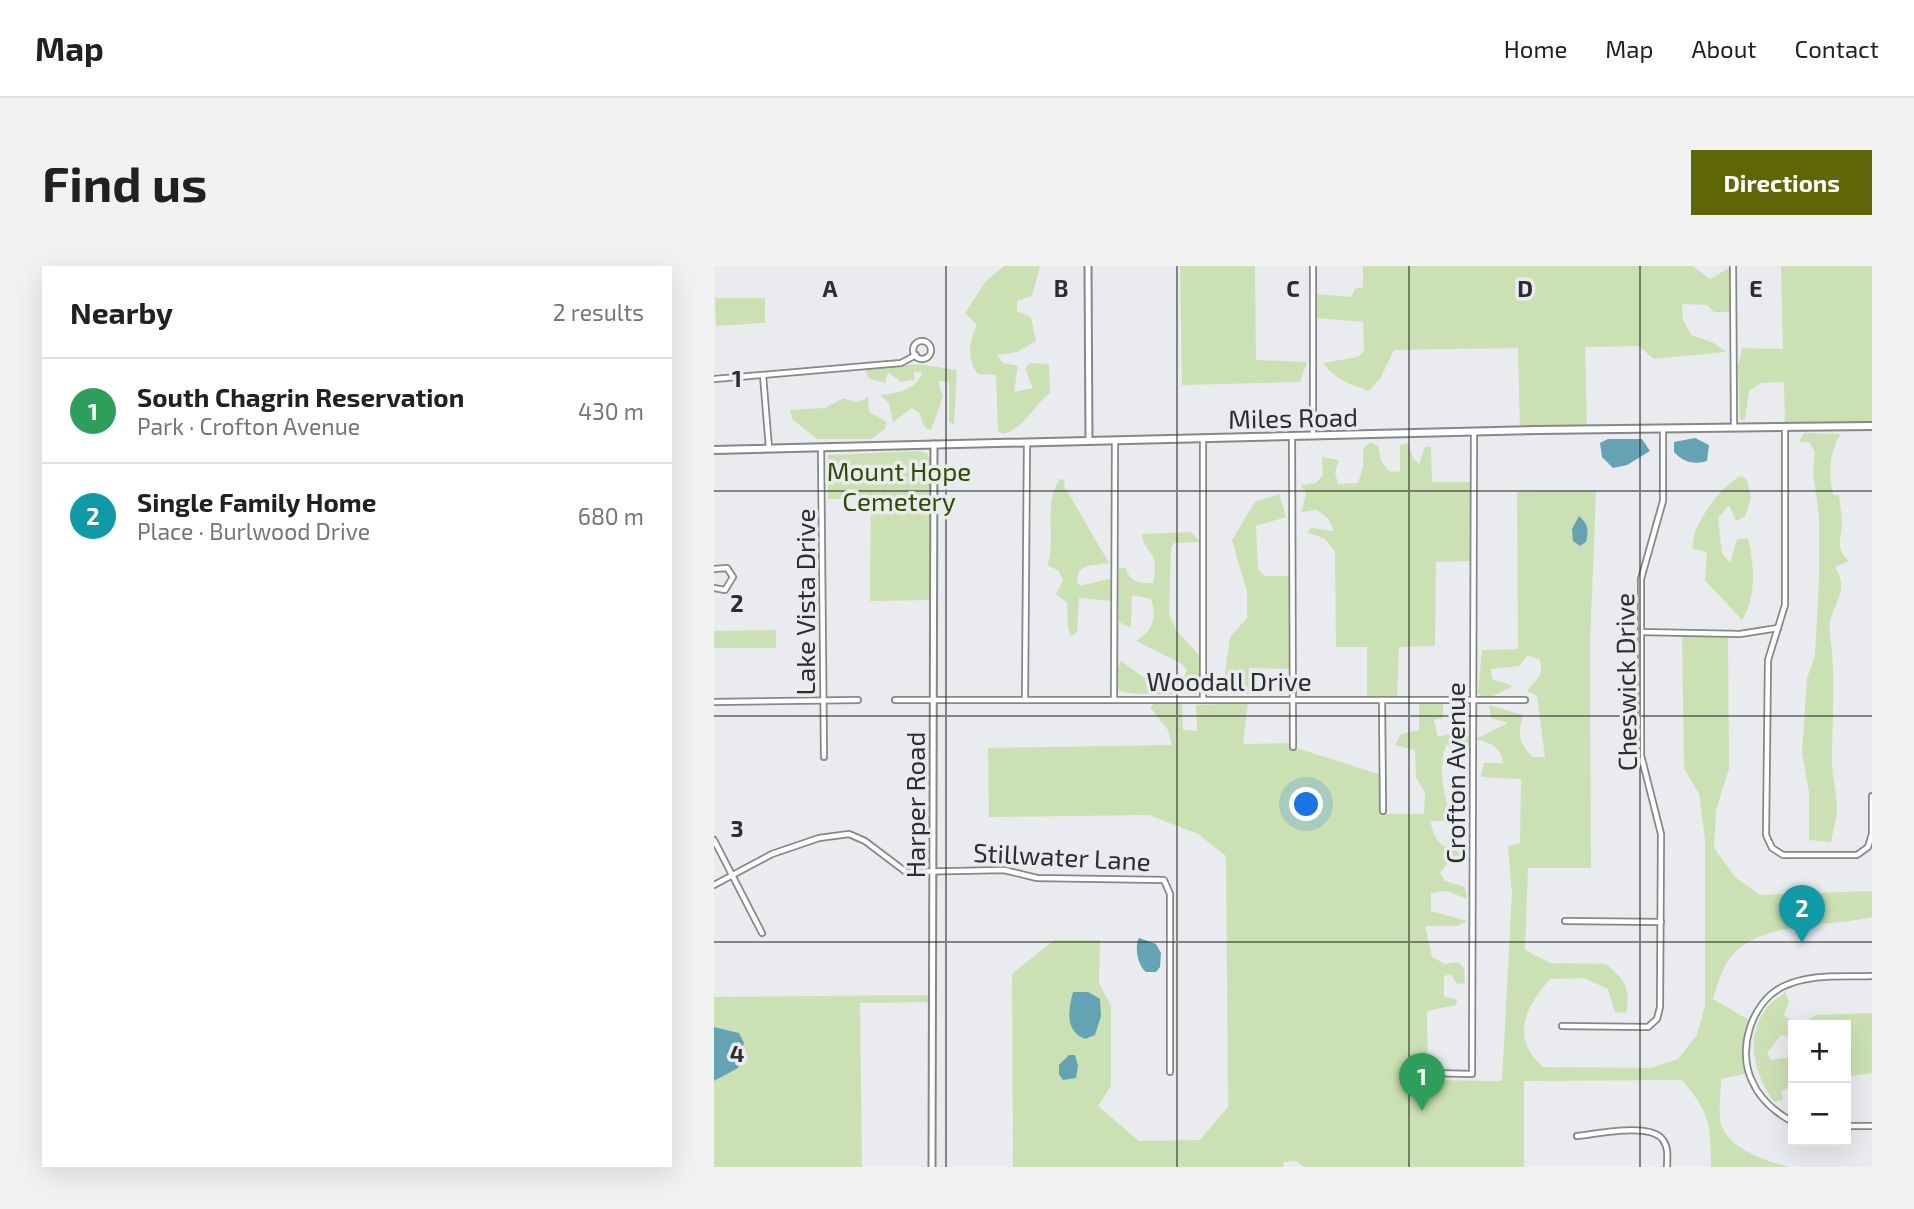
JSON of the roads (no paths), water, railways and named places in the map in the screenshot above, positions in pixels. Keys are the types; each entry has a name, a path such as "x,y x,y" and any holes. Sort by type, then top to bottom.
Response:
{"main road":[{"name":"Miles Road","path":"714,450 1474,432 1872,426"}],"street":[{"path":"1088,266 1089,440"},
{"path":"1312,436 1313,266"},
{"path":"1733,266 1734,427"},
{"path":"714,379 901,363 916,355"},
{"path":"763,375 769,448"},
{"path":"1785,426 1785,605 1768,660 1766,835 1772,848 1783,855 1857,855 1868,847 1872,796"},
{"name":"Cheswick Drive","path":"1562,1026 1648,1027 1657,1019 1660,1007 1661,834 1641,755 1642,569 1662,501 1663,429"},
{"name":"Crofton Avenue","path":"1432,1073 1472,1074 1474,432"},
{"path":"1292,437 1293,747"},
{"path":"1203,439 1203,699"},
{"path":"1114,699 1115,440"},
{"path":"1025,699 1027,442"},
{"name":"Harper Road","path":"932,1167 934,444"},
{"name":"Lake Vista Drive","path":"821,447 824,757"},
{"path":"714,567 727,568 733,581 725,590 714,588"},
{"path":"1642,632 1740,634 1778,628"},
{"path":"714,702 858,700"},
{"name":"Woodall Drive","path":"895,700 1525,700"},
{"path":"1382,700 1383,811"},
{"path":"714,885 772,854 819,838 849,834 865,841 906,872 933,871"},
{"path":"714,839 762,933"},
{"name":"Stillwater Lane","path":"933,871 1004,870 1037,878 1164,880 1170,894 1170,1072"},
{"path":"1564,921 1661,922"},
{"path":"1788,1118 1773,1108 1752,1082 1747,1067 1748,1032 1765,1002 1779,989 1813,977 1872,976"},
{"path":"1851,1126 1872,1126"},
{"path":"1577,1136 1651,1131 1663,1139 1667,1151 1667,1167"}],"water":[{"path":"1695,438 1709,445 1707,461 1689,462 1674,452 1674,442"},
{"path":"1608,439 1642,439 1650,451 1627,465 1613,468 1602,457 1600,443"},
{"path":"1579,516 1587,531 1586,542 1580,546 1573,541 1572,529"},
{"path":"1139,938 1156,944 1161,953 1160,967 1156,972 1146,972 1139,961"},
{"path":"1073,992 1088,992 1100,999 1101,1016 1095,1035 1085,1039 1071,1026 1069,1013"},
{"path":"714,1027 739,1033 744,1043 738,1068 714,1081"},
{"path":"1069,1055 1075,1055 1078,1066 1076,1078 1063,1080 1059,1074 1059,1065"}],"place":[{"name":"Single Family Home","path":"1802,943"},
{"name":"South Chagrin Reservation","path":"1422,1111"}],"park label":[{"name":"Mount Hope Cemetery","path":"899,484"}]}
